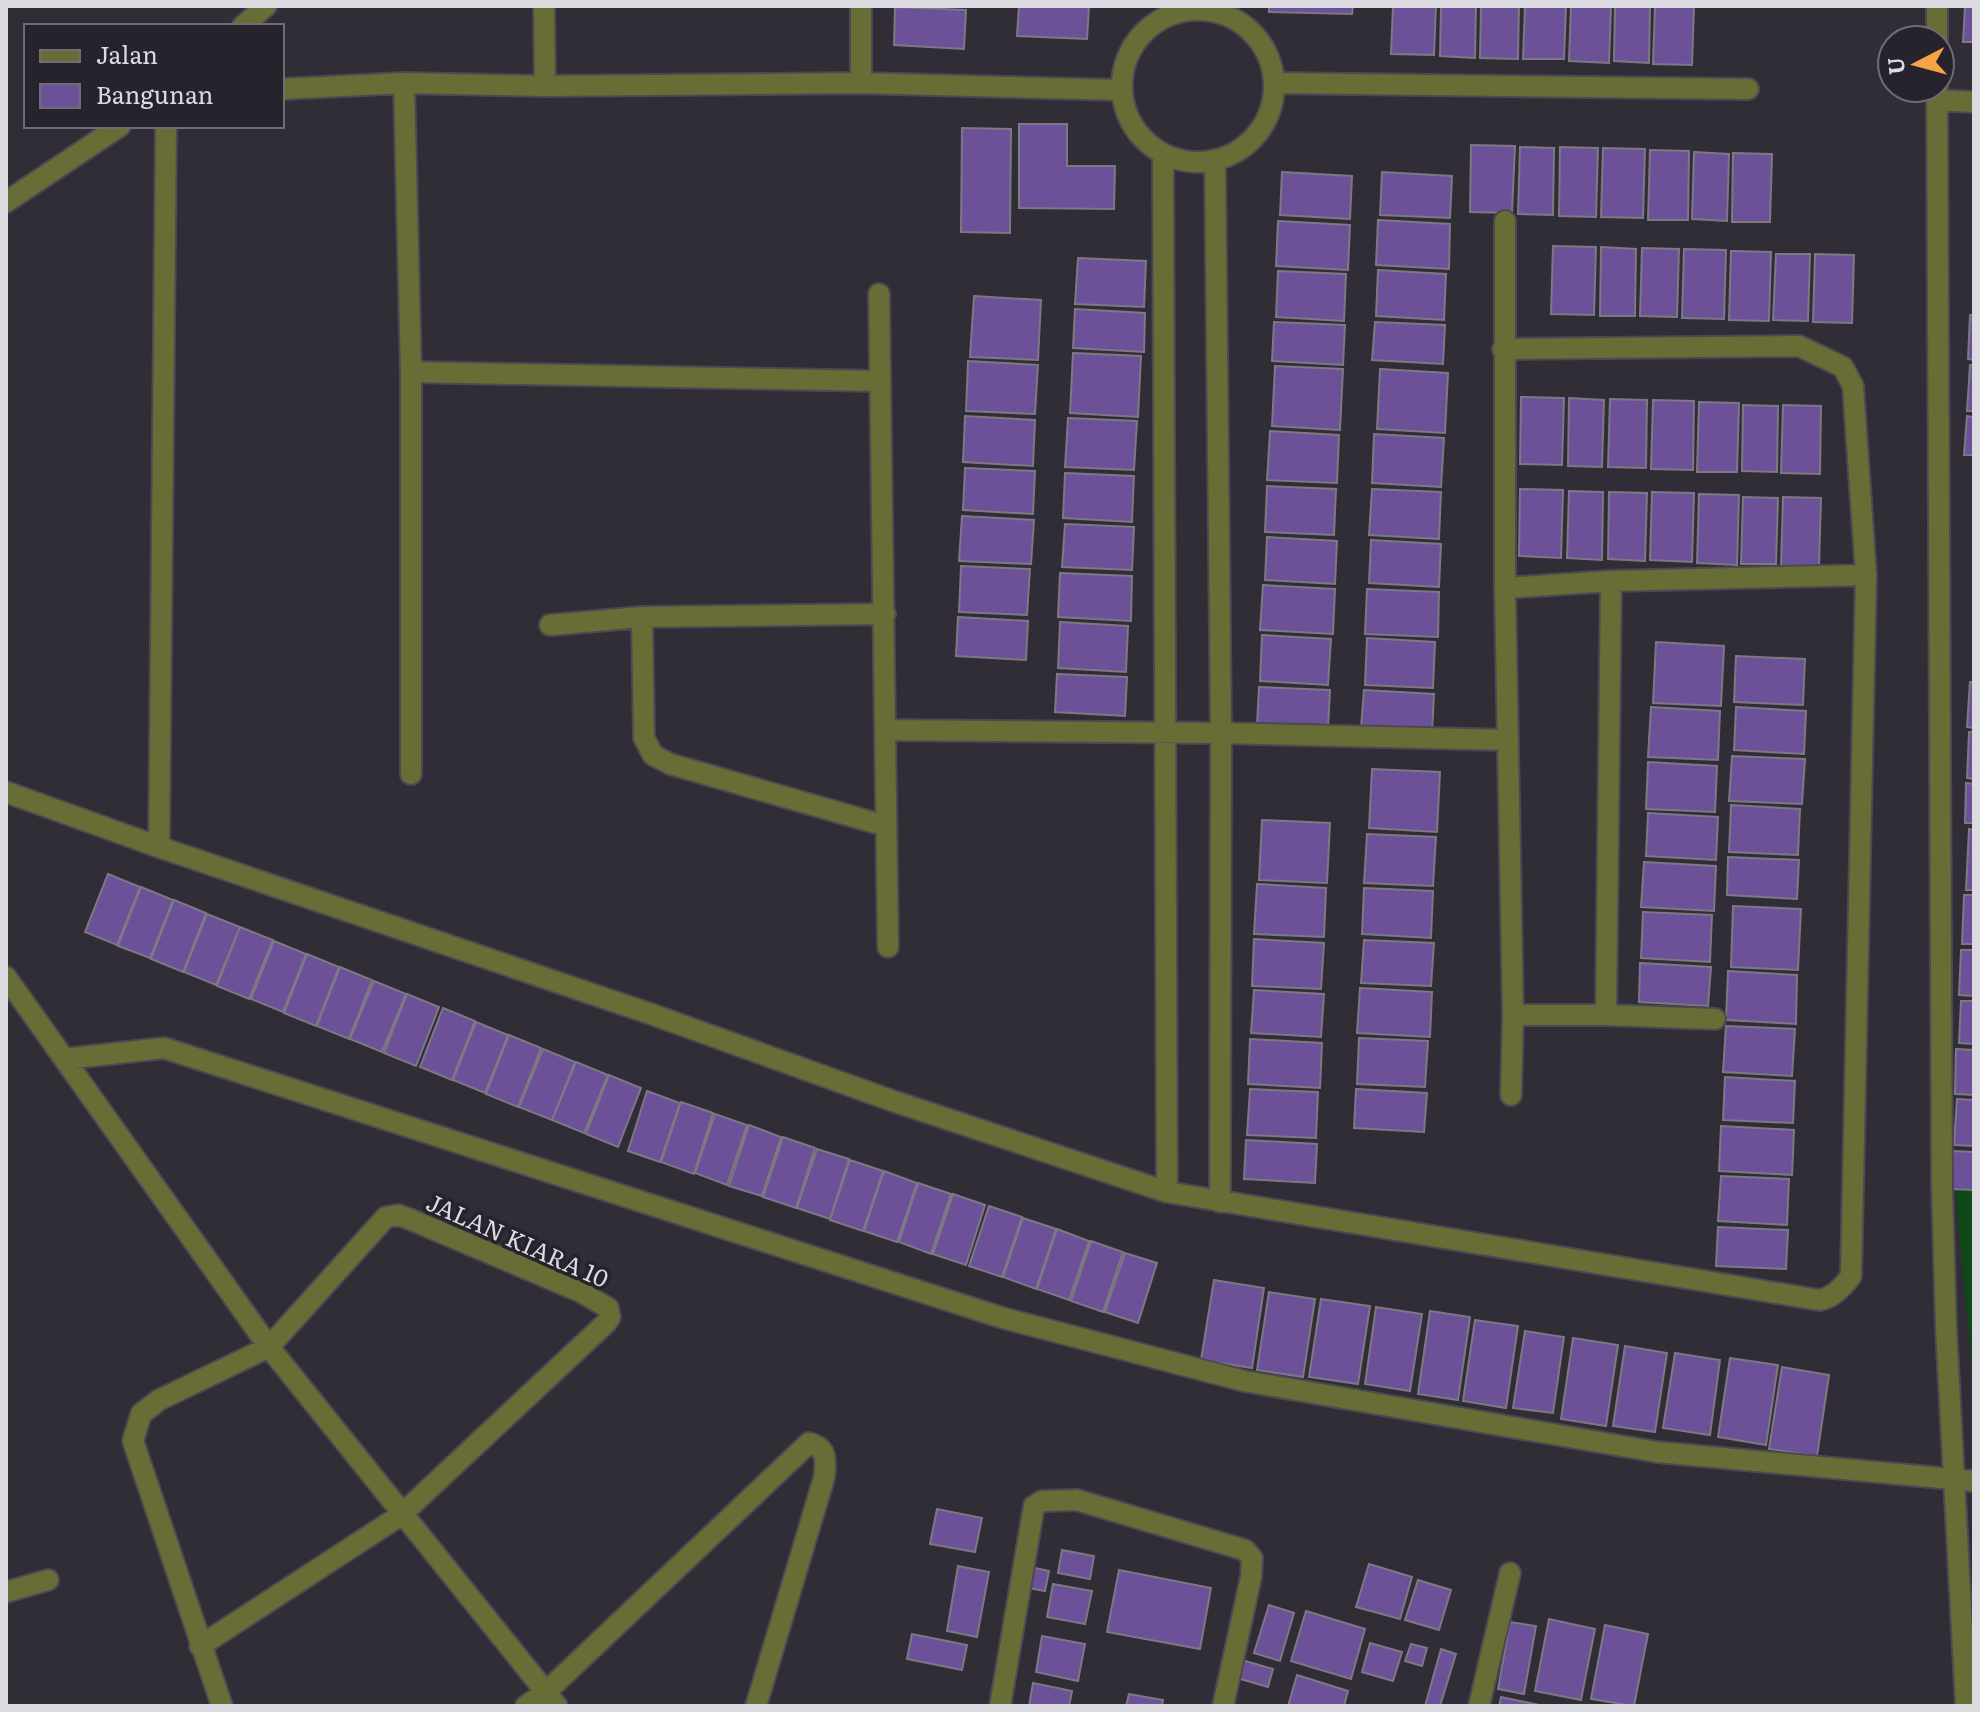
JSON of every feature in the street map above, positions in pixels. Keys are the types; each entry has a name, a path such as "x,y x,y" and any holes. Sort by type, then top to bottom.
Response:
{"street":[{"path":"245,24 266,6"},
{"path":"544,6 545,86"},
{"path":"861,6 861,83"},
{"path":"1219,9 1259,38 1271,60 1275,83 1272,110 1259,134 1240,152 1215,162 1188,163 1163,155 1142,139 1127,117 1122,90 1124,66 1134,44 1171,10 1219,9"},
{"path":"404,83 411,372 411,774"},
{"path":"284,89 404,83 545,86 861,83 1122,90"},
{"path":"1275,83 1748,89"},
{"path":"1937,104 1942,1187 1964,1481 1966,1706"},
{"path":"6,202 117,128"},
{"path":"159,847 166,128"},
{"path":"1163,155 1167,1192"},
{"path":"1215,162 1221,733 1220,1202"},
{"path":"1505,221 1503,349 1513,1015 1511,1095"},
{"path":"879,294 888,947"},
{"path":"6,792 651,1014 893,1101 1167,1192 1819,1300 1828,1299 1851,1276 1866,575 1853,386 1843,367 1799,346 1503,349"},
{"path":"411,372 878,381"},
{"path":"1505,588 1611,581 1866,575"},
{"path":"1606,1015 1611,581"},
{"path":"550,625 642,617 885,614"},
{"path":"642,617 644,738 653,755 670,764 886,826"},
{"path":"885,730 1221,733 1507,740"},
{"path":"6,977 269,1347 552,1699"},
{"path":"1513,1015 1715,1019"},
{"path":"64,1059 164,1048 1003,1318 1244,1381 1657,1452 1964,1481"},
{"name":"JALAN KIARA 10","path":"200,1646 401,1515 606,1323 610,1314 608,1308 581,1292 398,1215 386,1217 269,1347 159,1400 141,1414 133,1441 200,1646 222,1706"},
{"path":"526,1706 552,1699 809,1443 813,1443 824,1452 824,1478 756,1706"},
{"path":"1000,1706 1034,1506 1042,1501 1077,1500 1245,1550 1252,1558 1251,1577 1223,1706"},
{"path":"1479,1706 1510,1573"},
{"path":"6,1592 48,1580"}],"green space":[{"path":"1954,1178 1974,1179 1974,1386"}],"building":[{"path":"1019,6 1089,6 1087,39 1017,36"},
{"path":"1269,6 1353,6 1352,14 1269,12"},
{"path":"1393,6 1436,6 1434,55 1391,54"},
{"path":"1441,6 1476,6 1475,58 1440,56"},
{"path":"1481,6 1519,6 1518,59 1480,58"},
{"path":"1525,6 1566,6 1564,59 1523,59"},
{"path":"1571,6 1611,6 1609,63 1569,61"},
{"path":"1615,6 1650,6 1649,63 1614,61"},
{"path":"1655,6 1694,6 1692,65 1653,64"},
{"path":"1965,6 1974,6 1974,42 1963,42"},
{"path":"895,7 966,10 964,49 894,45"},
{"path":"1019,124 1067,124 1067,166 1115,166 1114,209 1019,208"},
{"path":"962,128 1011,129 1010,233 961,232"},
{"path":"1471,145 1515,146 1512,213 1470,212"},
{"path":"1520,147 1554,148 1553,215 1518,214"},
{"path":"1560,147 1598,148 1596,217 1559,216"},
{"path":"1603,148 1645,149 1643,218 1601,217"},
{"path":"1650,150 1689,151 1688,220 1648,220"},
{"path":"1694,152 1729,154 1727,221 1692,219"},
{"path":"1733,153 1772,154 1770,222 1732,222"},
{"path":"1282,172 1352,176 1350,219 1280,215"},
{"path":"1382,172 1452,176 1450,218 1380,215"},
{"path":"1378,220 1450,224 1449,269 1376,265"},
{"path":"1278,221 1350,225 1348,270 1276,266"},
{"path":"1553,246 1596,247 1594,315 1551,314"},
{"path":"1601,247 1636,249 1635,316 1600,316"},
{"path":"1642,248 1679,249 1677,317 1640,316"},
{"path":"1684,249 1726,250 1724,319 1682,318"},
{"path":"1731,251 1771,252 1769,321 1729,320"},
{"path":"1776,254 1810,254 1808,321 1773,320"},
{"path":"1815,254 1854,255 1852,323 1813,322"},
{"path":"1078,258 1146,261 1144,307 1075,304"},
{"path":"1378,270 1446,274 1444,320 1376,316"},
{"path":"1278,271 1346,274 1344,321 1276,317"},
{"path":"974,296 1041,300 1038,360 970,357"},
{"path":"1075,309 1145,313 1144,352 1073,348"},
{"path":"1970,315 1974,315 1974,360 1968,359"},
{"path":"1274,322 1345,325 1343,365 1272,361"},
{"path":"1375,322 1445,325 1443,364 1372,360"},
{"path":"1073,353 1141,356 1138,417 1070,413"},
{"path":"968,361 1038,365 1035,414 966,411"},
{"path":"1970,365 1974,365 1974,411 1967,411"},
{"path":"1275,366 1343,369 1340,430 1272,426"},
{"path":"1380,369 1448,373 1445,433 1377,429"},
{"path":"1521,397 1564,398 1562,465 1520,464"},
{"path":"1569,398 1604,400 1602,467 1568,466"},
{"path":"1610,399 1647,400 1646,468 1608,467"},
{"path":"1653,400 1694,401 1693,470 1651,469"},
{"path":"1699,402 1739,403 1737,472 1697,472"},
{"path":"1743,405 1778,406 1777,472 1742,471"},
{"path":"1783,405 1821,406 1820,474 1781,473"},
{"path":"965,416 1035,420 1033,466 963,462"},
{"path":"1967,416 1974,417 1974,455 1964,455"},
{"path":"1068,418 1137,421 1134,470 1065,467"},
{"path":"1270,431 1339,435 1337,483 1267,480"},
{"path":"1374,434 1444,438 1441,487 1372,483"},
{"path":"965,468 1035,471 1033,514 963,510"},
{"path":"1065,473 1134,476 1132,522 1063,518"},
{"path":"1267,486 1336,489 1334,535 1265,532"},
{"path":"1372,489 1441,492 1439,539 1369,535"},
{"path":"1520,489 1563,490 1561,558 1519,556"},
{"path":"1569,491 1603,492 1602,560 1567,558"},
{"path":"1609,492 1647,493 1645,561 1608,559"},
{"path":"1652,492 1694,493 1692,562 1650,560"},
{"path":"1699,494 1739,495 1737,565 1697,563"},
{"path":"1743,497 1778,498 1776,564 1741,564"},
{"path":"1783,497 1821,498 1819,567 1781,566"},
{"path":"962,516 1034,520 1031,564 959,561"},
{"path":"1065,524 1134,527 1132,570 1062,567"},
{"path":"1267,537 1337,541 1335,584 1265,580"},
{"path":"1371,540 1441,544 1439,587 1369,583"},
{"path":"961,566 1030,569 1027,615 959,612"},
{"path":"1060,573 1132,576 1131,621 1058,617"},
{"path":"1263,585 1335,589 1333,634 1260,630"},
{"path":"1367,589 1439,592 1438,637 1365,634"},
{"path":"958,617 1028,621 1026,660 956,656"},
{"path":"1060,622 1128,626 1126,672 1058,668"},
{"path":"1262,635 1331,639 1328,685 1260,681"},
{"path":"1367,638 1435,642 1433,688 1365,685"},
{"path":"1656,642 1724,646 1721,706 1653,703"},
{"path":"1736,656 1805,659 1803,705 1734,702"},
{"path":"1057,674 1127,677 1125,716 1055,712"},
{"path":"1970,682 1974,682 1974,728 1967,727"},
{"path":"1259,687 1330,690 1328,729 1257,725"},
{"path":"1364,690 1434,694 1432,732 1361,728"},
{"path":"1651,707 1720,711 1718,760 1648,757"},
{"path":"1736,707 1806,711 1804,754 1734,750"},
{"path":"1969,732 1974,732 1974,779 1967,778"},
{"path":"1732,756 1805,759 1802,804 1729,801"},
{"path":"1648,762 1717,766 1715,812 1646,809"},
{"path":"1372,769 1440,772 1437,832 1369,828"},
{"path":"1966,783 1974,784 1974,823 1965,823"},
{"path":"1731,805 1800,809 1798,855 1729,852"},
{"path":"1648,813 1718,817 1716,860 1646,856"},
{"path":"1262,820 1330,823 1327,883 1259,880"},
{"path":"1969,829 1974,830 1974,890 1966,890"},
{"path":"1367,834 1436,837 1433,886 1364,883"},
{"path":"1728,857 1799,860 1797,899 1727,895"},
{"path":"1644,862 1716,866 1714,911 1641,907"},
{"path":"108,874 140,887 117,945 85,932"},
{"path":"1257,884 1326,888 1324,937 1254,934"},
{"path":"141,887 173,900 150,958 118,946"},
{"path":"1364,888 1433,891 1431,938 1362,934"},
{"path":"1964,895 1974,895 1974,944 1962,944"},
{"path":"174,900 206,913 183,972 151,959"},
{"path":"1733,906 1801,909 1798,970 1731,967"},
{"path":"1643,912 1712,915 1710,962 1641,958"},
{"path":"207,914 240,927 216,985 184,972"},
{"path":"240,927 273,940 249,999 217,986"},
{"path":"1254,939 1324,943 1321,989 1252,986"},
{"path":"1364,940 1434,943 1431,986 1361,983"},
{"path":"274,941 306,954 283,1012 251,999"},
{"path":"1961,950 1974,950 1974,996 1959,995"},
{"path":"307,954 339,967 316,1026 284,1013"},
{"path":"1640,963 1711,967 1708,1006 1639,1002"},
{"path":"340,967 372,980 349,1039 317,1026"},
{"path":"1728,971 1797,975 1796,1024 1726,1020"},
{"path":"374,981 406,994 382,1052 350,1039"},
{"path":"1360,988 1432,992 1430,1037 1357,1033"},
{"path":"1254,990 1324,994 1321,1037 1251,1033"},
{"path":"407,994 439,1007 416,1066 384,1053"},
{"path":"1961,1001 1974,1001 1974,1044 1959,1043"},
{"path":"443,1008 475,1021 452,1080 420,1067"},
{"path":"476,1022 508,1035 485,1093 453,1080"},
{"path":"1726,1026 1795,1029 1792,1076 1723,1072"},
{"path":"509,1035 541,1048 518,1107 486,1094"},
{"path":"1359,1038 1428,1041 1425,1087 1357,1084"},
{"path":"1250,1039 1322,1043 1320,1088 1248,1084"},
{"path":"543,1049 575,1062 552,1120 519,1107"},
{"path":"1956,1049 1974,1050 1974,1095 1955,1094"},
{"path":"576,1062 608,1075 584,1133 552,1120"},
{"path":"609,1075 641,1088 618,1147 586,1134"},
{"path":"1725,1077 1795,1081 1793,1123 1723,1120"},
{"path":"1250,1089 1318,1092 1316,1138 1247,1135"},
{"path":"1356,1089 1427,1093 1424,1132 1354,1128"},
{"path":"647,1091 680,1103 660,1162 628,1151"},
{"path":"1957,1099 1974,1100 1974,1146 1954,1145"},
{"path":"681,1102 713,1113 694,1174 661,1162"},
{"path":"715,1114 747,1125 727,1185 695,1173"},
{"path":"749,1125 781,1137 762,1196 729,1186"},
{"path":"1721,1126 1794,1130 1792,1175 1719,1171"},
{"path":"783,1137 815,1148 796,1208 763,1197"},
{"path":"1246,1140 1317,1144 1315,1183 1244,1179"},
{"path":"817,1149 849,1159 830,1219 797,1208"},
{"path":"1953,1151 1974,1152 1974,1190 1951,1189"},
{"path":"850,1160 883,1171 863,1231 830,1220"},
{"path":"884,1171 917,1183 897,1242 864,1231"},
{"path":"1721,1176 1789,1179 1787,1225 1718,1221"},
{"path":"918,1183 951,1194 931,1254 899,1242"},
{"path":"953,1194 985,1205 966,1265 933,1254"},
{"path":"989,1206 1022,1217 1002,1277 969,1266"},
{"path":"1023,1218 1056,1229 1036,1289 1003,1277"},
{"path":"1718,1227 1788,1230 1786,1269 1716,1266"},
{"path":"1057,1229 1089,1241 1069,1300 1037,1289"},
{"path":"1091,1241 1123,1252 1103,1312 1071,1301"},
{"path":"1125,1253 1157,1263 1138,1323 1105,1312"},
{"path":"1214,1280 1264,1288 1252,1368 1201,1360"},
{"path":"1269,1292 1315,1299 1303,1377 1257,1370"},
{"path":"1321,1299 1370,1306 1358,1384 1309,1377"},
{"path":"1376,1307 1422,1314 1410,1391 1365,1384"},
{"path":"1430,1311 1470,1317 1458,1400 1418,1394"},
{"path":"1475,1320 1518,1326 1506,1408 1463,1401"},
{"path":"1525,1331 1564,1337 1553,1413 1513,1408"},
{"path":"1573,1338 1618,1345 1606,1426 1561,1419"},
{"path":"1625,1346 1667,1353 1655,1432 1613,1426"},
{"path":"1675,1353 1720,1360 1710,1435 1663,1428"},
{"path":"1730,1358 1778,1365 1766,1445 1718,1437"},
{"path":"1782,1367 1829,1375 1817,1456 1769,1449"},
{"path":"937,1509 982,1518 975,1552 930,1544"},
{"path":"1062,1550 1094,1556 1090,1579 1058,1573"},
{"path":"1369,1564 1412,1577 1400,1619 1356,1607"},
{"path":"958,1566 989,1572 977,1637 947,1631"},
{"path":"1026,1566 1049,1571 1045,1591 1023,1587"},
{"path":"1119,1570 1211,1588 1200,1649 1107,1632"},
{"path":"1418,1580 1451,1590 1439,1630 1405,1620"},
{"path":"1053,1584 1092,1591 1085,1624 1047,1617"},
{"path":"1269,1605 1294,1613 1280,1661 1254,1653"},
{"path":"1306,1611 1365,1629 1351,1679 1291,1661"},
{"path":"1549,1619 1595,1629 1581,1700 1535,1691"},
{"path":"1510,1622 1536,1626 1524,1694 1498,1689"},
{"path":"1605,1625 1648,1634 1634,1706 1591,1699"},
{"path":"912,1634 967,1645 962,1670 907,1659"},
{"path":"1042,1636 1085,1644 1078,1681 1036,1672"},
{"path":"1370,1643 1402,1652 1393,1681 1362,1672"},
{"path":"1411,1644 1427,1648 1422,1666 1405,1661"},
{"path":"1441,1649 1456,1654 1440,1706 1425,1706"},
{"path":"1242,1660 1273,1669 1268,1687 1237,1678"},
{"path":"1297,1675 1348,1691 1344,1706 1288,1706"},
{"path":"1033,1683 1072,1691 1069,1706 1029,1706"},
{"path":"1129,1694 1163,1700 1162,1706 1126,1706"},
{"path":"1501,1697 1544,1706 1499,1706"}]}
